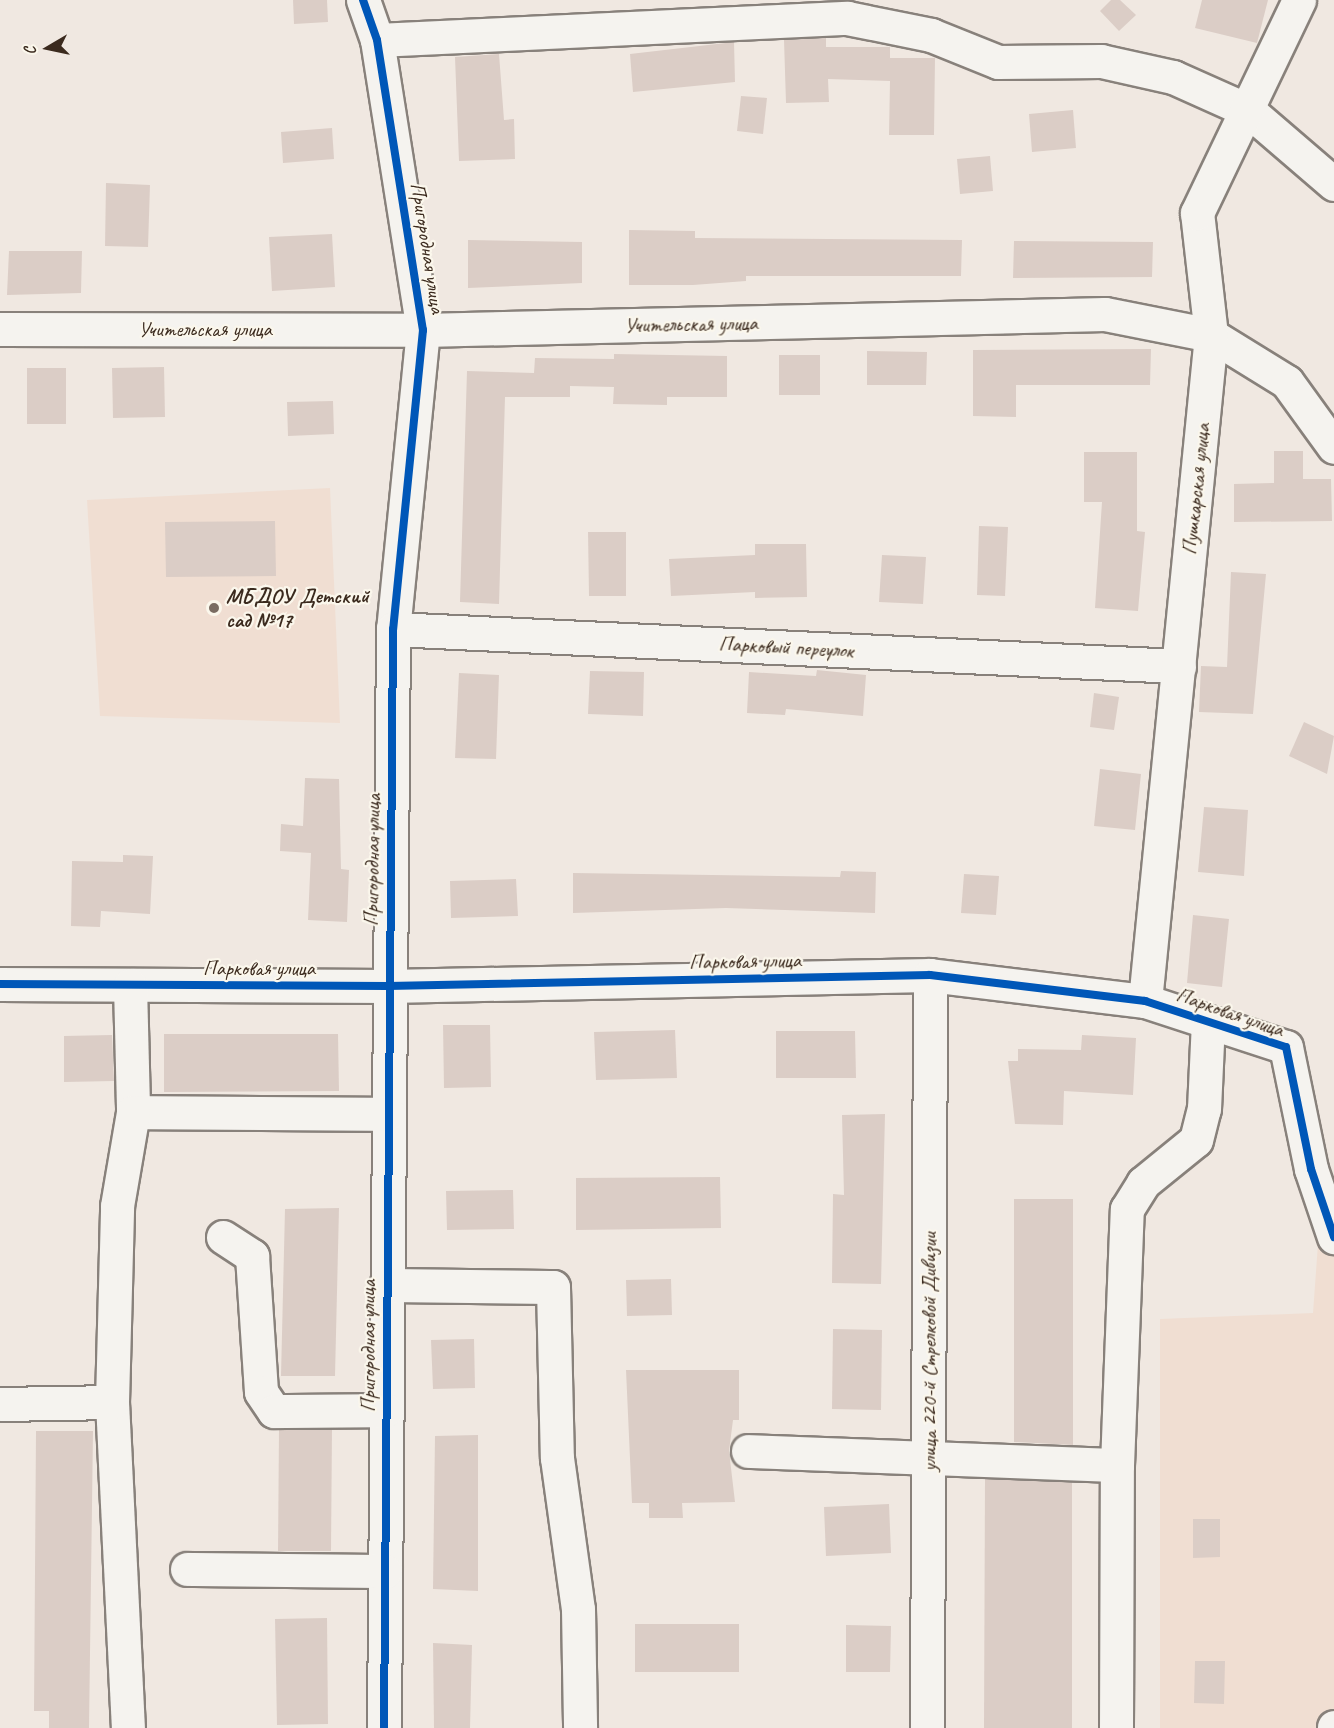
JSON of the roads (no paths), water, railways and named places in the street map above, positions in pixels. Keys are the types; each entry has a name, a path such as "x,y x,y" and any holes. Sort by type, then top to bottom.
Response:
{"street":[{"name":"Пригородная улица","path":"363,0 377,40 423,330 393,629 388,986 384,1728"},
{"name":"Пушкарская улица","path":"1145,1001 1211,335 1197,213 1249,111 1299,0"},
{"path":"377,40 847,18 931,35 999,62 1101,61 1163,75 1249,111 1334,184"},
{"name":"Учительская улица","path":"0,329 423,330 1105,314 1211,335 1287,381 1334,447"},
{"name":"Парковый переулок","path":"393,629 1179,666"},
{"name":"Парковая улица","path":"0,984 388,986 930,975 1145,1001 1286,1047 1311,1169 1334,1237"},
{"name":"улица 220-й Стрелковой Дивизии","path":"927,1728 930,975"},
{"path":"128,1728 112,1402 117,1206 133,1112 130,986"},
{"path":"1116,1728 1117,1465 1127,1209 1143,1183 1196,1140 1204,1109 1208,1022"},
{"path":"133,1112 387,1114"},
{"path":"224,1237 252,1256 261,1392 274,1411 386,1410"},
{"path":"386,1285 554,1287 557,1458 578,1609 580,1728"},
{"path":"0,1404 112,1402"},
{"path":"748,1451 928,1456 1117,1465"},
{"path":"187,1569 385,1571"}],"place":[{"name":"МБДОУ Детский сад №17","path":"214,608"}]}
